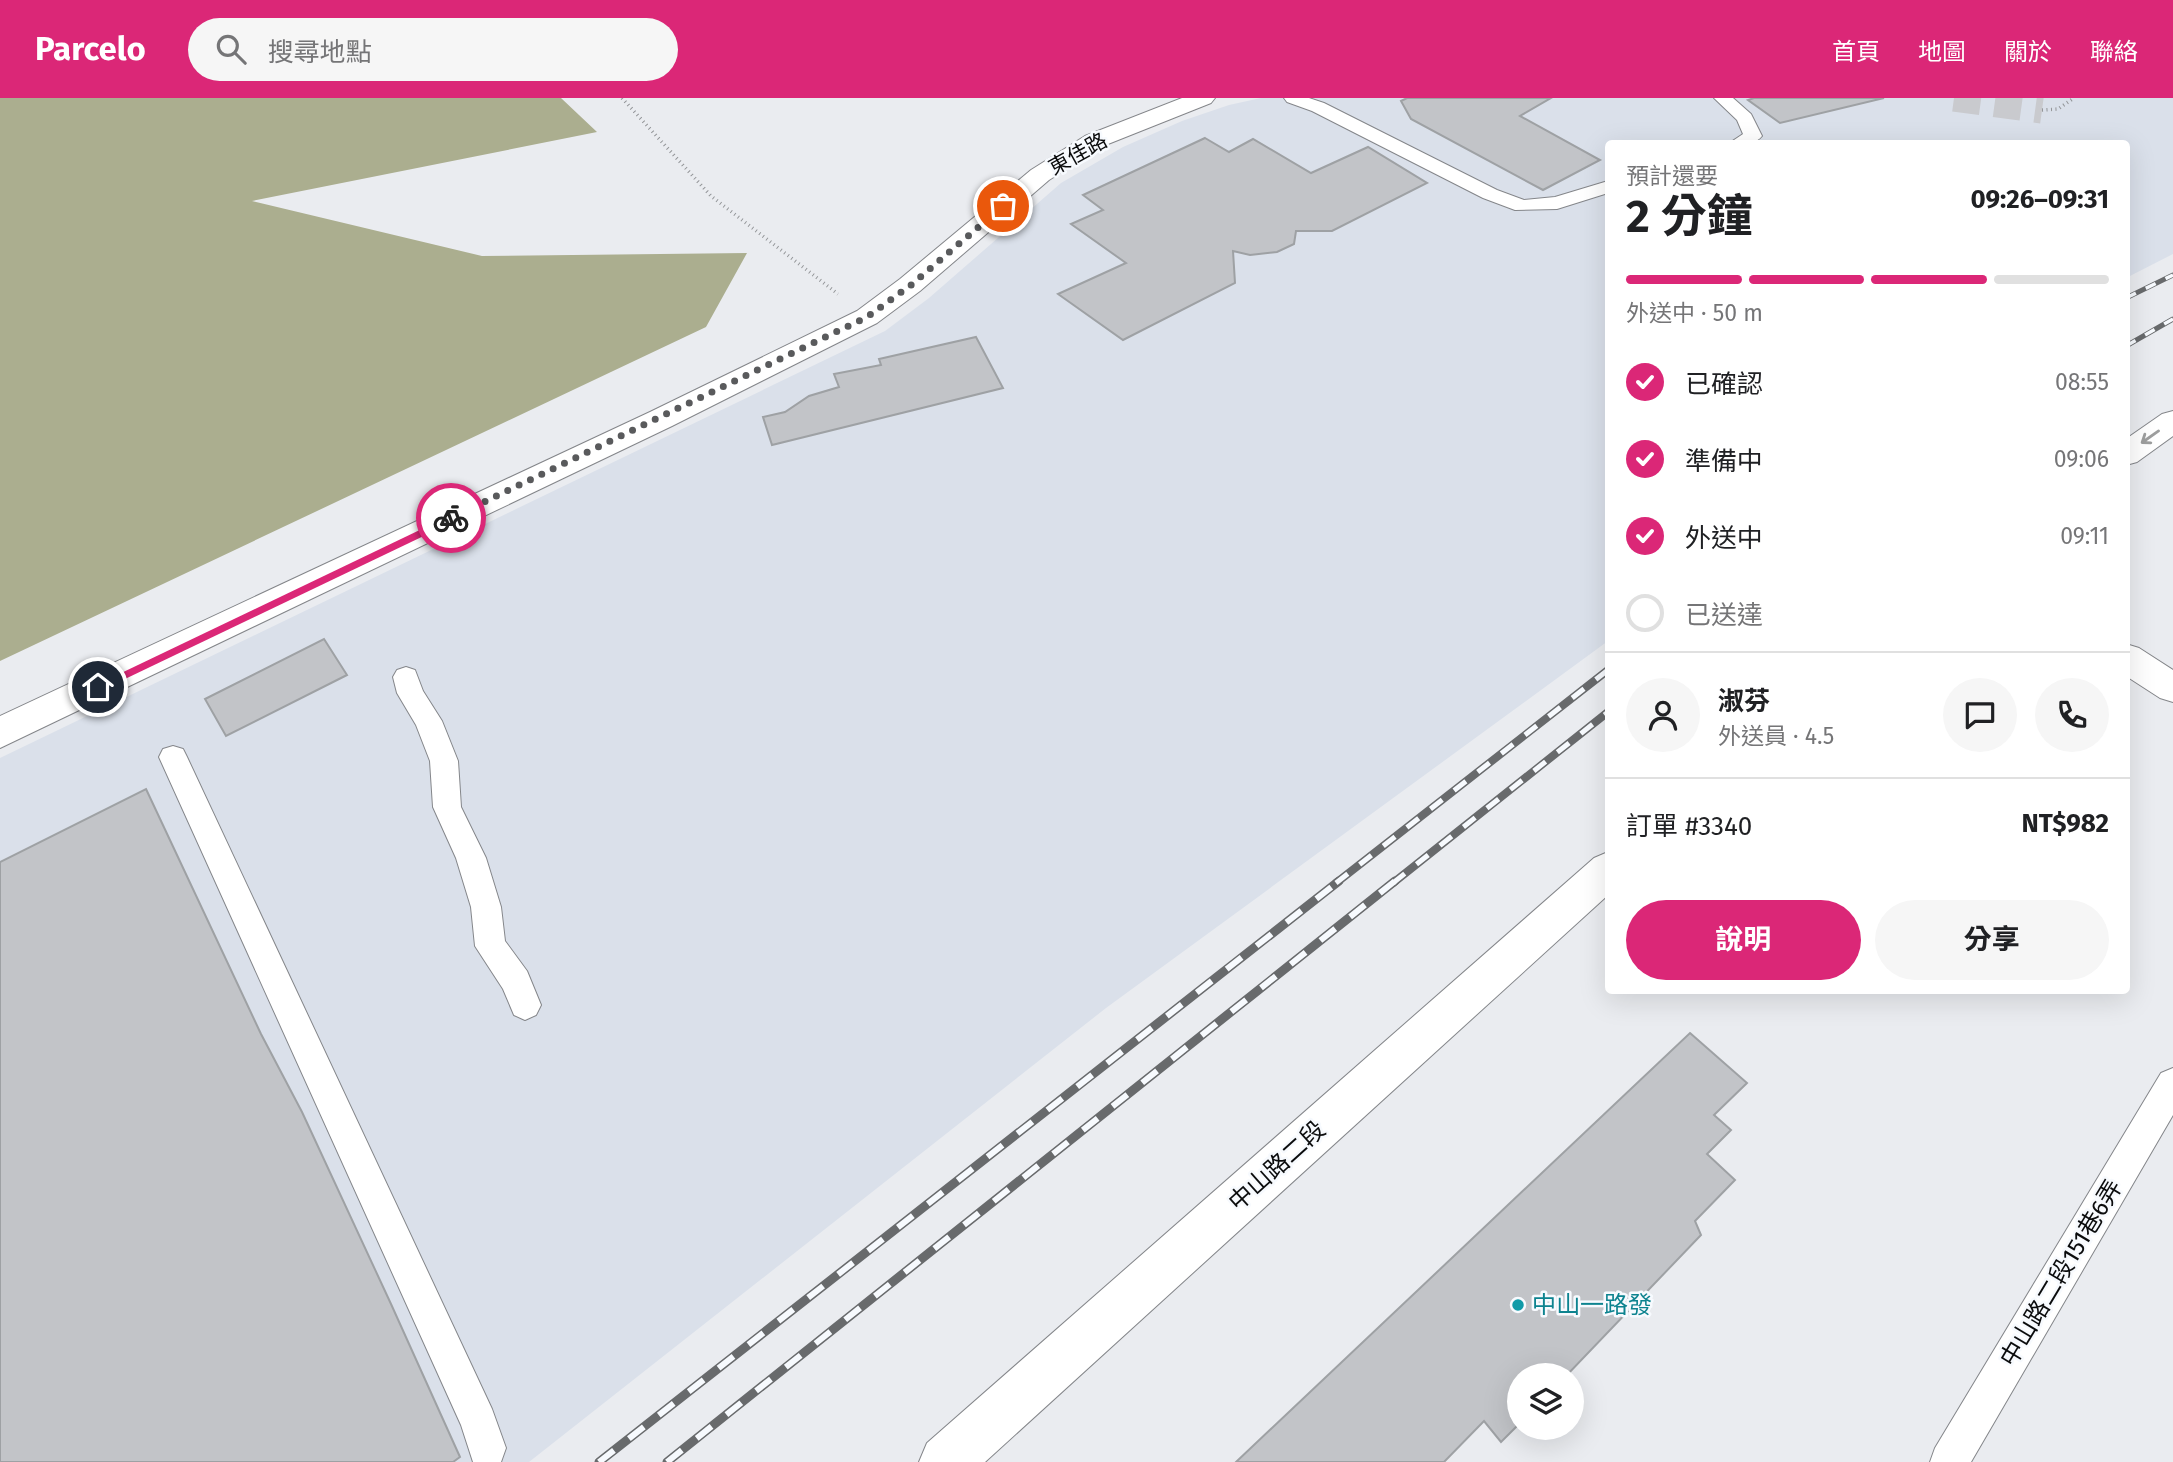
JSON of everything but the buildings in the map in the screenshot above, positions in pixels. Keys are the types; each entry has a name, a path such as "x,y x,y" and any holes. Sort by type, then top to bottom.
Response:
{"street":[{"name":"東佳路","path":"0,733 661,419 867,317 911,285 1040,175 1094,141 1203,98"},
{"path":"2130,451 2173,421"},
{"path":"2130,476 2173,452"},
{"path":"2130,661 2173,688"},
{"name":"中山路二段","path":"946,1462 1605,873"}],"lane":[{"path":"1293,98 1318,107 1490,194 1522,206 1557,203 1605,188"},
{"path":"1723,98 1745,118 1753,136 1745,140"},
{"path":"406,677 410,693 428,721 444,761 447,807 471,858 486,907 490,946 516,981 525,1005"},
{"path":"173,757 402,1252 479,1422 487,1448"},
{"name":"中山路二段151巷6弄","path":"1949,1462 2173,1084"}],"path":[{"path":"622,98 711,197 867,317"},
{"path":"2042,110 2058,109 2074,98"}],"shaded area":[{"path":"1261,98 2173,98 2173,254 2130,276 2130,140 1605,140 1605,643 1106,1008 529,1462 0,1462 0,758 885,331 929,298 1061,183 1123,147 1182,121 1229,105"}],"green space":[{"path":"0,98 561,98 597,132 252,201 482,256 747,253 706,327 0,661"}],"tunnel":[{"path":"1954,98 2042,110"}],"railway":[{"path":"2130,296 2173,275"},
{"path":"2130,344 2173,319"},
{"path":"1336,883 1605,672"},
{"path":"1393,883 1605,714"},
{"path":"599,1462 1339,881"},
{"path":"667,1462 1395,881"}],"way so far":[{"path":"451,518 661,419 867,317 911,285 1003,206"}],"place":[{"name":"中山一路發","path":"1518,1305"}],"route":[{"path":"98,687 451,518"}]}
